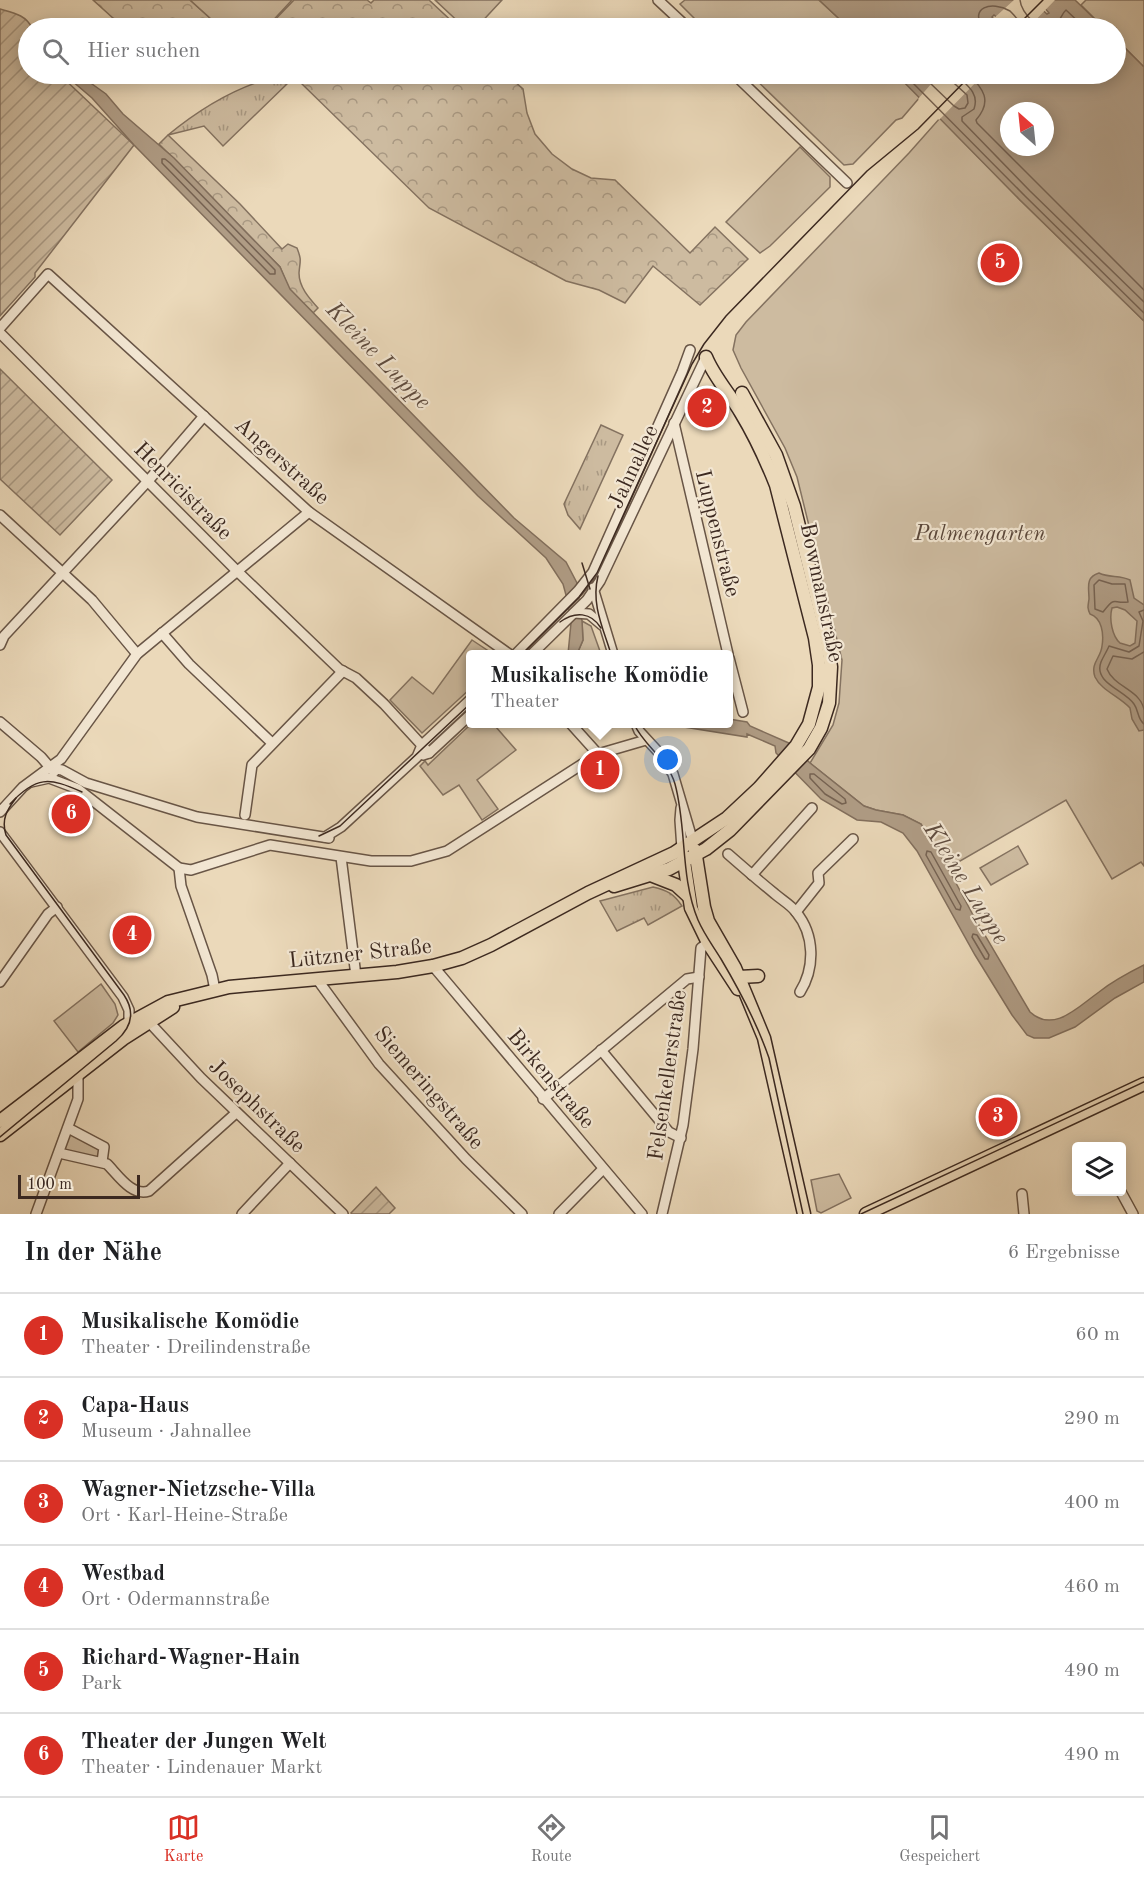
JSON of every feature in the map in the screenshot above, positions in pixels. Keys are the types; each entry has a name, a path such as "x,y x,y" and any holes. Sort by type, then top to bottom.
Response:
{"main road":[{"name":"Bowmanstraße","path":"706,357 711,369 742,415 767,462 776,485 815,638 819,665 817,701 800,750"},
{"name":"Bowmanstraße","path":"684,862 730,830 821,728 829,703 831,667 826,635 786,481 766,435 742,393"},
{"name":"Bowmanstraße","path":"688,845 737,810 786,766"},
{"path":"688,845 696,855 705,914 751,1007 770,1057 804,1214"},
{"path":"688,845 684,862 688,896 697,923 708,943 734,973"},
{"name":"Lützner Straße","path":"0,1135 67,1083 76,1069 130,1022 168,1002 215,990 356,976 433,966 462,958 688,845"},
{"name":"Lützner Straße","path":"588,893 653,876 684,862"},
{"path":"653,876 676,885 688,896"},
{"name":"Lützner Straße","path":"0,1121 76,1069 193,996"},
{"path":"866,1214 1144,1084"}],"street":[{"path":"658,0 677,18"},
{"path":"744,84 847,183"},
{"name":"Angerstraße","path":"0,327 48,274 309,512 503,650"},
{"name":"Henricistraße","path":"0,333 237,571 343,671 356,678 384,704 429,753"},
{"name":"Jahnallee","path":"520,650 590,577 654,437 690,350"},
{"name":"Jahnallee","path":"536,650 577,612 594,592 608,567 706,357"},
{"path":"0,645 4,636 148,481 204,416"},
{"name":"Luppenstraße","path":"674,423 727,650"},
{"path":"57,775 62,759 138,654 309,512"},
{"path":"0,515 92,600 138,654"},
{"path":"590,577 612,650"},
{"path":"577,612 597,619 606,633"},
{"path":"162,633 189,664 272,743"},
{"path":"245,815 252,765 343,671"},
{"name":"Luppenstraße","path":"733,674 743,712"},
{"path":"417,757 422,745 466,704"},
{"path":"31,782 57,775 62,770 86,783 187,814 327,837 341,827 417,757 429,753 466,719"},
{"path":"0,722 41,757 57,775 179,868 191,870 270,845 340,857 400,862 447,851 598,754 646,740"},
{"path":"575,728 598,754"},
{"path":"639,728 646,740 662,756 673,774 681,806 680,820 688,845"},
{"path":"0,812 23,787 31,782 57,775"},
{"path":"752,875 812,808"},
{"path":"0,832 123,997 129,1010 130,1022 123,1039"},
{"path":"796,912 819,883 818,873 853,839"},
{"path":"728,854 796,912 805,926 811,956 808,979 800,992"},
{"path":"340,857 356,976"},
{"path":"179,868 181,886 212,975 215,990"},
{"path":"0,982 48,914 57,907"},
{"name":"Felsenkellerstraße","path":"662,1214 681,1138 693,1049 701,948 708,943"},
{"name":"Birkenstraße","path":"433,966 642,1214"},
{"path":"543,1099 687,979 699,977"},
{"name":"Siemeringstraße","path":"317,979 379,1064 466,1159 522,1214"},
{"name":"Josephstraße","path":"149,1022 236,1113 343,1214"},
{"path":"601,1050 669,1132 681,1138"},
{"path":"36,1214 78,1099 76,1069"},
{"path":"67,1083 78,1099"},
{"path":"59,1153 94,1163 102,1162 135,1192 142,1193 149,1191 236,1113"},
{"path":"68,1128 102,1145 104,1150 102,1162"},
{"path":"242,1214 290,1163"},
{"path":"559,1214 603,1169"},
{"path":"1022,1194 1024,1214"},
{"path":"1124,1196 1133,1214"}],"green space":[{"path":"93,0 190,0 210,18 113,18"},
{"path":"190,0 292,0 275,18 210,18"},
{"path":"294,0 367,0 371,3 374,0 429,0 448,18 277,18"},
{"path":"435,0 502,0 485,18 454,18"},
{"path":"685,0 819,0 838,18 694,18 680,4"},
{"path":"1086,0 1144,0 1144,67 1126,49 1126,18 1094,18 1081,5"},
{"path":"0,9 24,18 18,18 18,84 70,84 134,145 35,273 35,277 0,316"},
{"path":"254,84 287,84 223,146 204,126 168,135 215,102"},
{"path":"302,84 517,84 523,89 527,113 535,134 552,154 572,169 591,178 615,180 690,253 715,227 748,259 700,305 653,266 625,303 599,290 566,281 429,208"},
{"path":"760,84 906,84 920,97 902,118 896,120 853,164 844,165"},
{"name":"Palmengarten","path":"940,118 1144,321 1144,866 1141,862 1112,879 1066,800 948,868 921,824 903,815 864,806 810,763 833,725 839,703 842,660 797,477 785,448 733,350 736,335"},
{"path":"168,135 240,204 282,249 288,244 297,248 300,258 301,283 318,308 313,313 289,289 280,267 159,144"},
{"path":"800,147 830,177 830,187 760,253 726,222"},
{"path":"0,369 112,480 60,535 0,479"},
{"path":"601,425 623,435 580,529 568,515 564,504"},
{"path":"582,621 591,626 600,650 579,650 583,640"},
{"path":"472,640 487,650 466,650 466,693 422,733 390,700 412,677 433,694"},
{"path":"467,728 497,728 516,750 477,780 498,809 482,820 459,785 443,795 420,766 425,761 428,765"},
{"path":"1018,846 1028,864 991,885 980,868"},
{"path":"653,887 670,893 682,906 648,925 644,918 617,931 600,901"},
{"path":"101,984 115,1004 118,1015 113,1023 78,1052 54,1021"},
{"path":"68,1128 102,1145 102,1162 59,1153"},
{"path":"839,1174 851,1198 821,1213 817,1211 811,1180"},
{"path":"376,1187 395,1208 389,1214 352,1214 351,1213"}],"water":[{"path":"819,0 1032,0 1047,14 1049,13 1038,0 1075,0 1094,18 997,18 994,15 993,18 838,18"},
{"path":"1126,49 1144,67 1144,321 906,84 1126,84"},
{"path":"76,84 92,84 106,94 123,114 174,158 280,267 290,289 514,518 566,562 577,583 583,640 579,650 568,650 571,623 566,595 563,584 546,558 478,496 134,145 92,98"},
{"path":"1099,573 1130,580 1134,598 1144,605 1144,730 1139,731 1132,719 1130,708 1102,686 1095,677 1094,668 1101,650 1103,636 1100,623 1090,614 1088,608 1089,583","holes":["1112,608 1125,610 1137,621 1135,643 1130,646 1117,640 1111,622"]},
{"path":"733,720 747,722 750,726 791,744 810,763 864,806 903,815 921,824 1030,1012 1039,1018 1057,1019 1066,1015 1110,984 1144,965 1144,982 1115,998 1075,1027 1049,1038 1034,1038 1027,1035 975,955 917,851 903,833 881,822 857,820 821,799 776,753 775,746 747,734 747,737 690,728 733,728"}],"pier":[{"path":"1014,0 1055,0 1038,18 994,18"},
{"path":"931,84 974,84 939,120 918,99"}],"tram line":[{"path":"1025,18 1043,0"},
{"path":"526,650 579,597 597,573 692,364 704,344 726,316 867,171 918,129 962,84"},
{"path":"582,563 590,589"},
{"path":"598,576 597,606 610,650"},
{"path":"560,622 571,616 582,615 588,616 601,628"},
{"path":"319,836 340,826 466,708"},
{"path":"636,728 672,775 679,801 688,887 692,904 703,930 748,1007 769,1058 803,1214"},
{"path":"10,804 28,788 43,782 60,784 82,792"},
{"path":"0,1137 116,1041 125,1031 131,1014 124,995 6,835 4,824 6,815 16,798"},
{"path":"861,1214 1144,1082"}],"place":[{"name":"Richard-Wagner-Hain","path":"1000,263"},
{"name":"Capa-Haus","path":"707,408"},
{"name":"Musikalische Komödie","path":"600,770"},
{"name":"Theater der Jungen Welt","path":"71,814"},
{"name":"Westbad","path":"132,935"},
{"name":"Wagner-Nietzsche-Villa","path":"998,1117"}],"water label":[{"name":"Kleine Luppe","path":"379,355"},
{"name":"Kleine Luppe","path":"967,883"}]}
